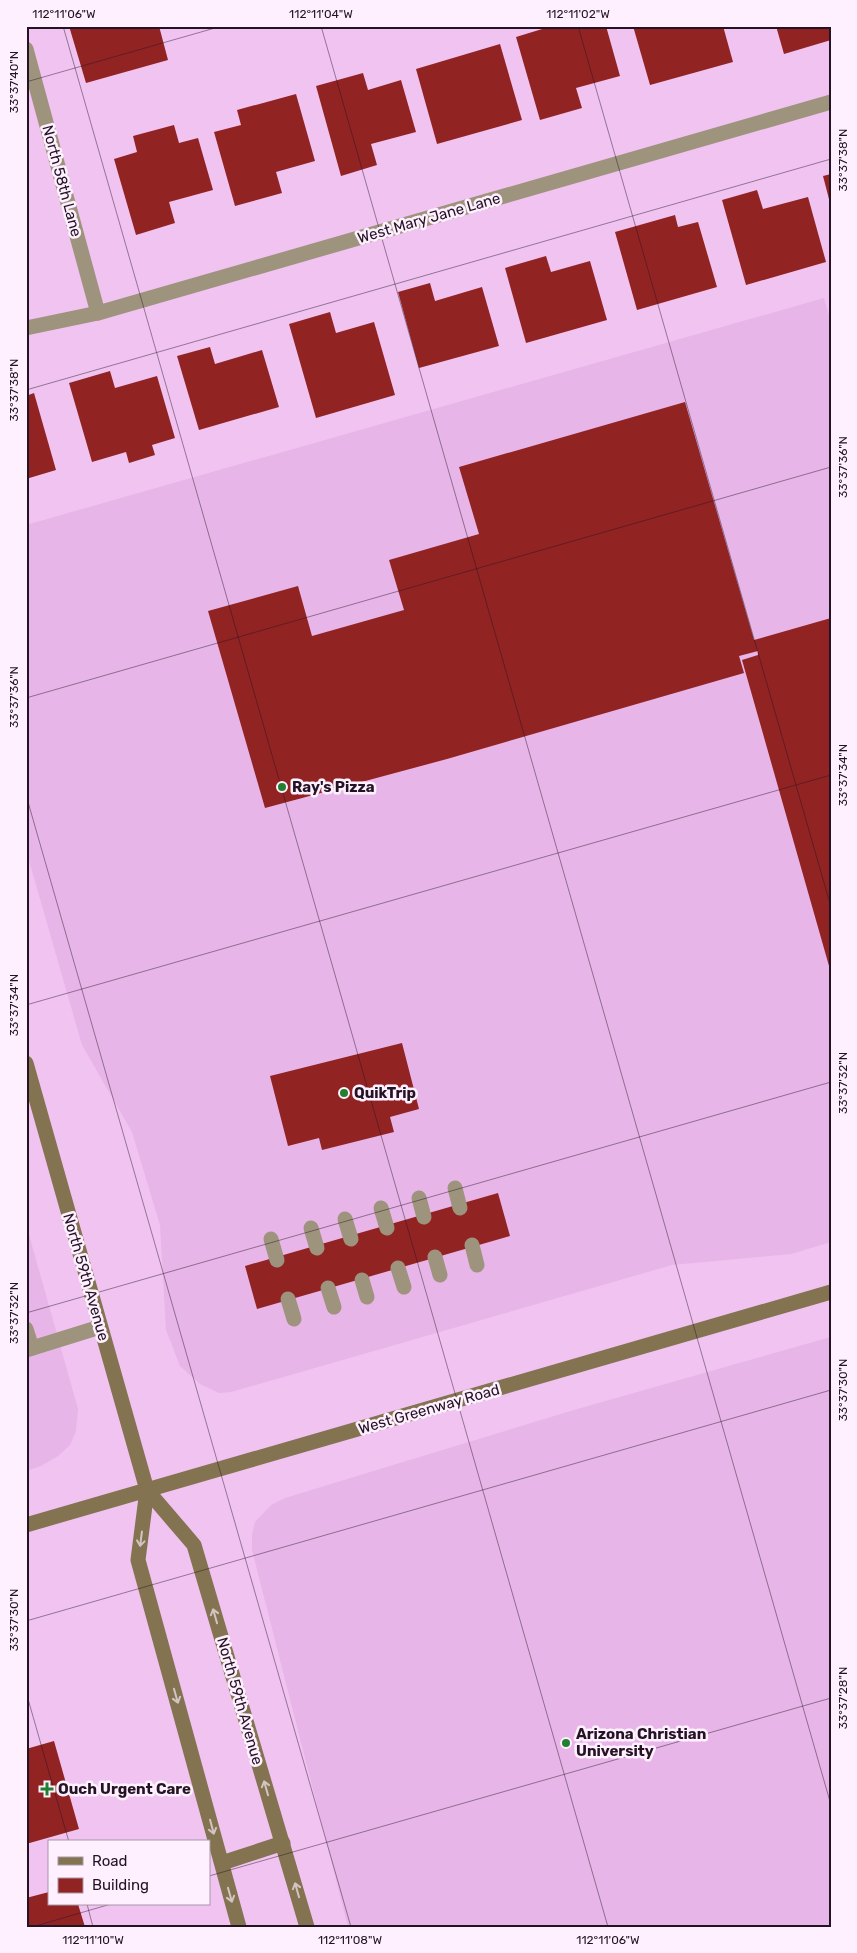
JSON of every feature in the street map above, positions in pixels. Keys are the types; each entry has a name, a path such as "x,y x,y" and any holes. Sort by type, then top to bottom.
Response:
{"main road":[{"name":"North 59th Avenue","path":"26,1063 147,1490 138,1560 240,1927"},
{"name":"West Greenway Road","path":"26,1525 831,1292"},
{"name":"North 59th Avenue","path":"147,1490 194,1545 307,1927"},
{"path":"222,1863 283,1844"}],"street":[{"name":"North 58th Lane","path":"26,48 98,313"},
{"name":"West Mary Jane Lane","path":"26,328 98,313 831,102"},
{"path":"455,1188 460,1208"},
{"path":"419,1198 424,1217"},
{"path":"380,1208 387,1228"},
{"path":"345,1219 351,1239"},
{"path":"311,1228 317,1248"},
{"path":"271,1239 277,1260"},
{"path":"472,1245 477,1265"},
{"path":"435,1256 440,1275"},
{"path":"398,1268 404,1286"},
{"path":"362,1280 367,1297"},
{"path":"328,1288 334,1307"},
{"path":"288,1299 294,1319"},
{"path":"26,1330 29,1349 100,1327"}],"shaded area":[{"path":"824,298 831,322 831,1242 791,1254 672,1265 231,1392 219,1393 200,1384 180,1366 166,1330 160,1225 132,1132 82,1045 26,850 26,525"},
{"path":"26,1224 78,1409 76,1431 70,1445 58,1456 41,1466 26,1471"},
{"name":"Arizona Christian University","path":"831,1337 831,1927 348,1927 252,1550 252,1535 255,1522 271,1505 285,1498 574,1410"}],"building":[{"path":"69,26 159,26 168,60 86,83"},
{"path":"552,26 606,26 620,76 576,88 582,108 540,120 516,37"},
{"path":"633,26 723,26 733,62 650,85"},
{"path":"776,26 831,26 831,40 784,54"},
{"path":"500,44 522,120 437,144 416,69"},
{"path":"363,73 368,90 401,80 416,132 371,144 377,165 341,176 316,86"},
{"path":"296,94 315,161 276,172 282,193 235,206 214,132 241,125 237,110"},
{"path":"174,125 179,143 198,138 213,190 169,202 175,223 136,235 114,159 137,152 133,136"},
{"path":"831,174 831,203 830,203 823,176"},
{"path":"757,190 763,209 808,197 826,262 746,285 722,200"},
{"path":"675,215 678,227 698,222 717,287 637,310 615,232"},
{"path":"546,256 551,272 590,261 607,320 526,343 505,268"},
{"path":"430,283 435,301 482,287 499,346 419,368 398,292"},
{"path":"330,312 336,333 374,322 395,395 316,418 289,324"},
{"path":"210,347 215,364 262,350 279,407 199,430 177,356"},
{"path":"110,371 115,388 157,376 175,438 152,445 155,455 129,463 126,452 92,462 69,383"},
{"path":"34,393 56,470 26,479 26,396"},
{"path":"685,402 754,640 831,618 831,973 742,660 758,655 758,651 739,656 744,673 447,759 265,808 208,611 298,586 312,636 404,610 389,560 479,534 459,467"},
{"name":"QuikTrip","path":"402,1043 419,1109 390,1117 394,1132 322,1150 319,1138 288,1146 270,1076"},
{"path":"498,1193 510,1236 257,1309 245,1266"},
{"name":"Ouch Urgent Care","path":"54,1741 79,1829 26,1844 26,1749"},
{"path":"48,1892 48,1906 79,1906 85,1927 26,1927 26,1898"}],"place":[{"name":"Ray's Pizza","path":"282,787"},
{"name":"QuikTrip","path":"344,1093"},
{"name":"Arizona Christian University","path":"566,1743"},
{"name":"Ouch Urgent Care","path":"47,1789"}]}
